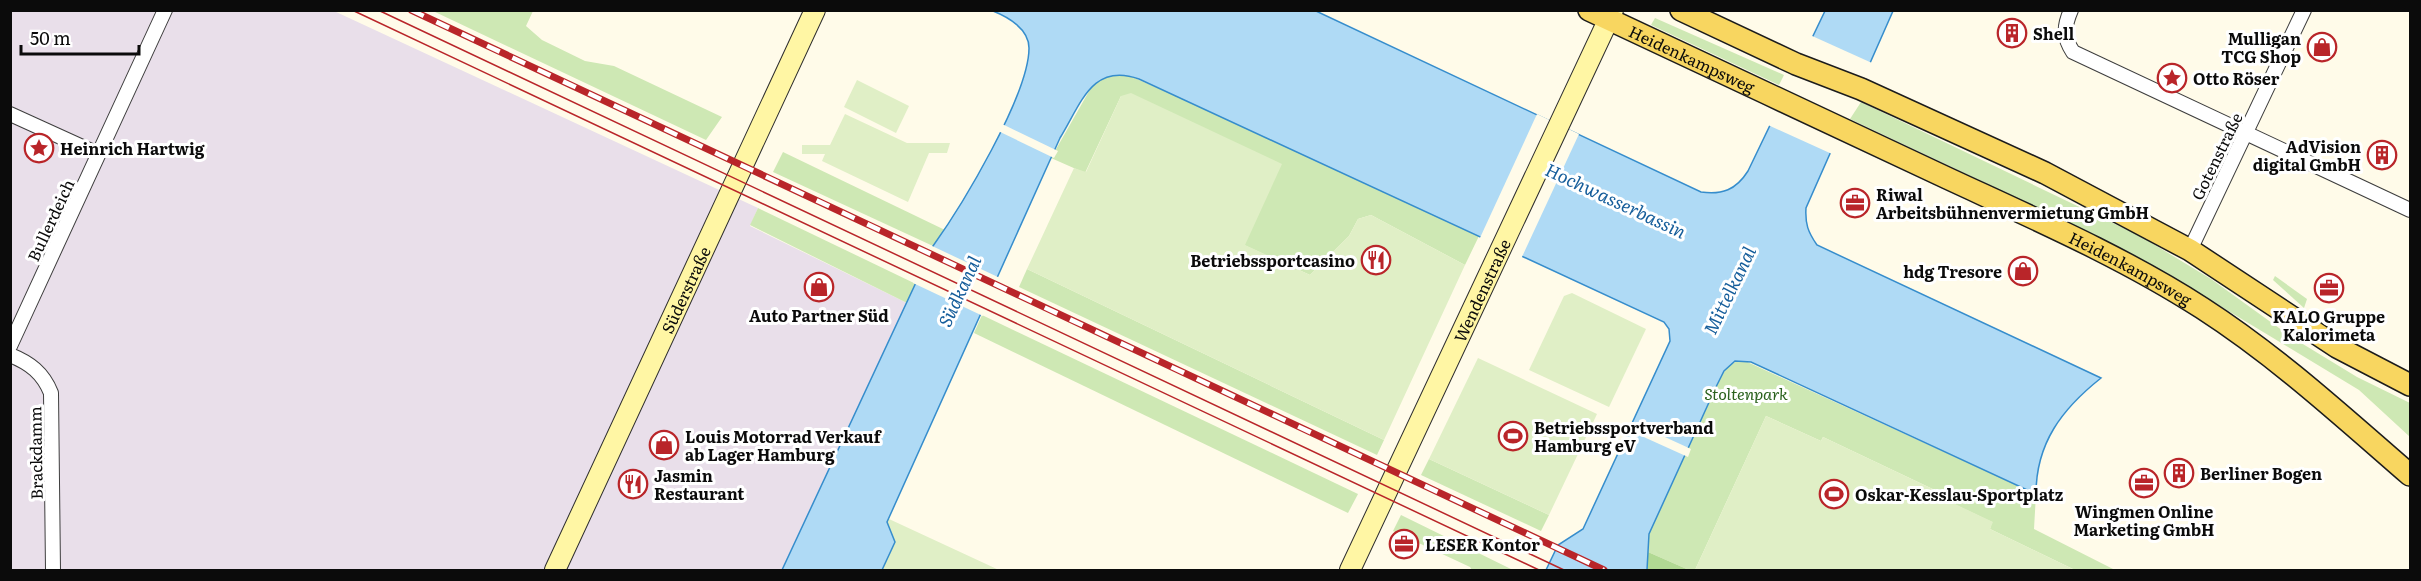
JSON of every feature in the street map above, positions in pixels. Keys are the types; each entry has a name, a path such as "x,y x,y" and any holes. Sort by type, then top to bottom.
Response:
{"main road":[{"name":"Süderstraße","path":"555,570 815,10"},
{"name":"Heidenkampsweg","path":"1589,10 1611,15 1779,99 2016,210 2142,273 2200,306 2261,348 2312,388 2410,475"},
{"path":"1681,10 1796,64 1861,89 2044,173 2190,250 2337,347 2410,385"},
{"name":"Wendenstraße","path":"1350,570 1409,452 1498,253 1611,15"}],"street":[{"name":"Bullerdeich","path":"10,346 165,10"},
{"path":"2071,10 2064,25 2066,43 2073,52 2410,210"},
{"name":"Gotenstraße","path":"2190,250 2304,10"},
{"path":"10,114 98,154"},
{"name":"Brackdamm","path":"10,355 33,367 47,383 51,393 53,570"}],"shaded area":[{"path":"10,11 334,11 758,208 750,226 907,303 782,570 11,570"}],"green space":[{"path":"433,11 533,11 526,26 542,40 585,61 614,66 722,117 706,140"},
{"path":"1655,18 1784,75 1779,85 1651,25"},
{"path":"1123,73 1236,122 1479,236 1465,265 1371,215 1358,219 1349,236 1310,275 1244,245 1121,96 1085,173 1051,158 1092,86 1105,75"},
{"path":"857,80 909,106 896,133 844,107"},
{"path":"1131,93 1282,164 1245,245 1310,275 1349,236 1358,219 1371,215 1465,265 1384,440 1027,269 1074,168 1086,172 1121,96"},
{"path":"1861,102 2140,236 2211,279 2293,338 2357,377 2410,403 2410,437 2359,390 2187,286 2068,222 1850,119"},
{"path":"845,114 907,143 950,143 947,153 929,153 908,202 822,161 825,154 802,154 802,145 830,145"},
{"path":"783,152 945,230 933,246 773,172"},
{"path":"758,208 916,284 907,303 750,225"},
{"path":"1027,269 1384,440 1377,455 1019,287"},
{"path":"2275,276 2307,299 2304,308 2273,280"},
{"path":"1572,293 1646,329 1609,407 1529,370 1564,296"},
{"path":"982,315 1358,494 1348,513 974,333"},
{"name":"Betriebssportverband Hamburg eV","path":"1478,358 1597,414 1549,515 1429,459"},
{"name":"Stoltenpark","path":"1743,360 2036,494 2034,529 2115,570 2075,570 1990,529 1992,522 1937,496 1939,492 1823,437 1821,441 1766,416 1695,570 1689,570 1648,552 1649,534 1718,382 1729,366"},
{"name":"Oskar-Kesslau-Sportplatz","path":"1766,416 1821,441 1823,437 1939,492 1938,496 1993,522 1990,529 2075,570 1695,570"},
{"path":"1429,459 1549,515 1541,531 1421,475"},
{"path":"1401,515 1513,570 1472,570 1470,567 1393,531"},
{"path":"888,519 999,570 882,570 895,542 887,522"},
{"path":"1648,552 1689,570 1647,570"}],"water":[{"path":"993,11 1316,11 1701,192 1716,193 1728,190 1739,183 1748,171 1825,11 1893,11 1806,208 1811,236 1817,245 2101,378 2074,402 2054,428 2041,459 2036,494 1751,362 1735,361 1724,371 1716,387 1649,534 1647,570 1546,570 1558,545 1583,529 1670,341 1669,329 1664,322 1139,79 1123,75 1110,76 1099,81 1090,89 1060,138 887,522 895,542 882,570 782,570 933,246 976,179 1018,93 1026,68 1028,41 1017,25"}],"pier":[{"path":"1810,35 1872,63 1832,154 1768,125"},
{"path":"1537,114 1579,134 1521,259 1479,240"},
{"path":"1000,123 1058,151 1054,158 996,130"},
{"path":"930,245 1000,278 983,316 913,283"},
{"path":"1630,421 1691,449 1688,457 1626,429"}],"tram line":[{"path":"352,10 1539,570"},
{"path":"378,10 1564,570"}],"railway":[{"path":"411,10 1604,570"}],"place":[{"name":"Shell","path":"2012,33"},
{"name":"Mulligan TCG Shop","path":"2322,47"},
{"name":"Otto Röser","path":"2172,78"},
{"name":"Heinrich Hartwig","path":"39,148"},
{"name":"AdVision digital GmbH","path":"2382,155"},
{"name":"Riwal Arbeitsbühnenvermietung GmbH","path":"1855,203"},
{"name":"Betriebssportcasino","path":"1376,260"},
{"name":"hdg Tresore","path":"2023,271"},
{"name":"Auto Partner Süd","path":"819,287"},
{"name":"KALO Gruppe Kalorimeta","path":"2329,288"},
{"name":"Betriebssportverband Hamburg eV","path":"1513,436"},
{"name":"Louis Motorrad Verkauf ab Lager Hamburg","path":"664,445"},
{"name":"Berliner Bogen","path":"2179,473"},
{"name":"Wingmen Online Marketing GmbH","path":"2144,483"},
{"name":"Jasmin Restaurant","path":"633,484"},
{"name":"Oskar-Kesslau-Sportplatz","path":"1834,494"},
{"name":"LESER Kontor","path":"1404,544"}],"water label":[{"name":"Hochwasserbassin","path":"1616,200"},
{"name":"Mittelkanal","path":"1729,290"},
{"name":"Südkanal","path":"959,291"}]}
